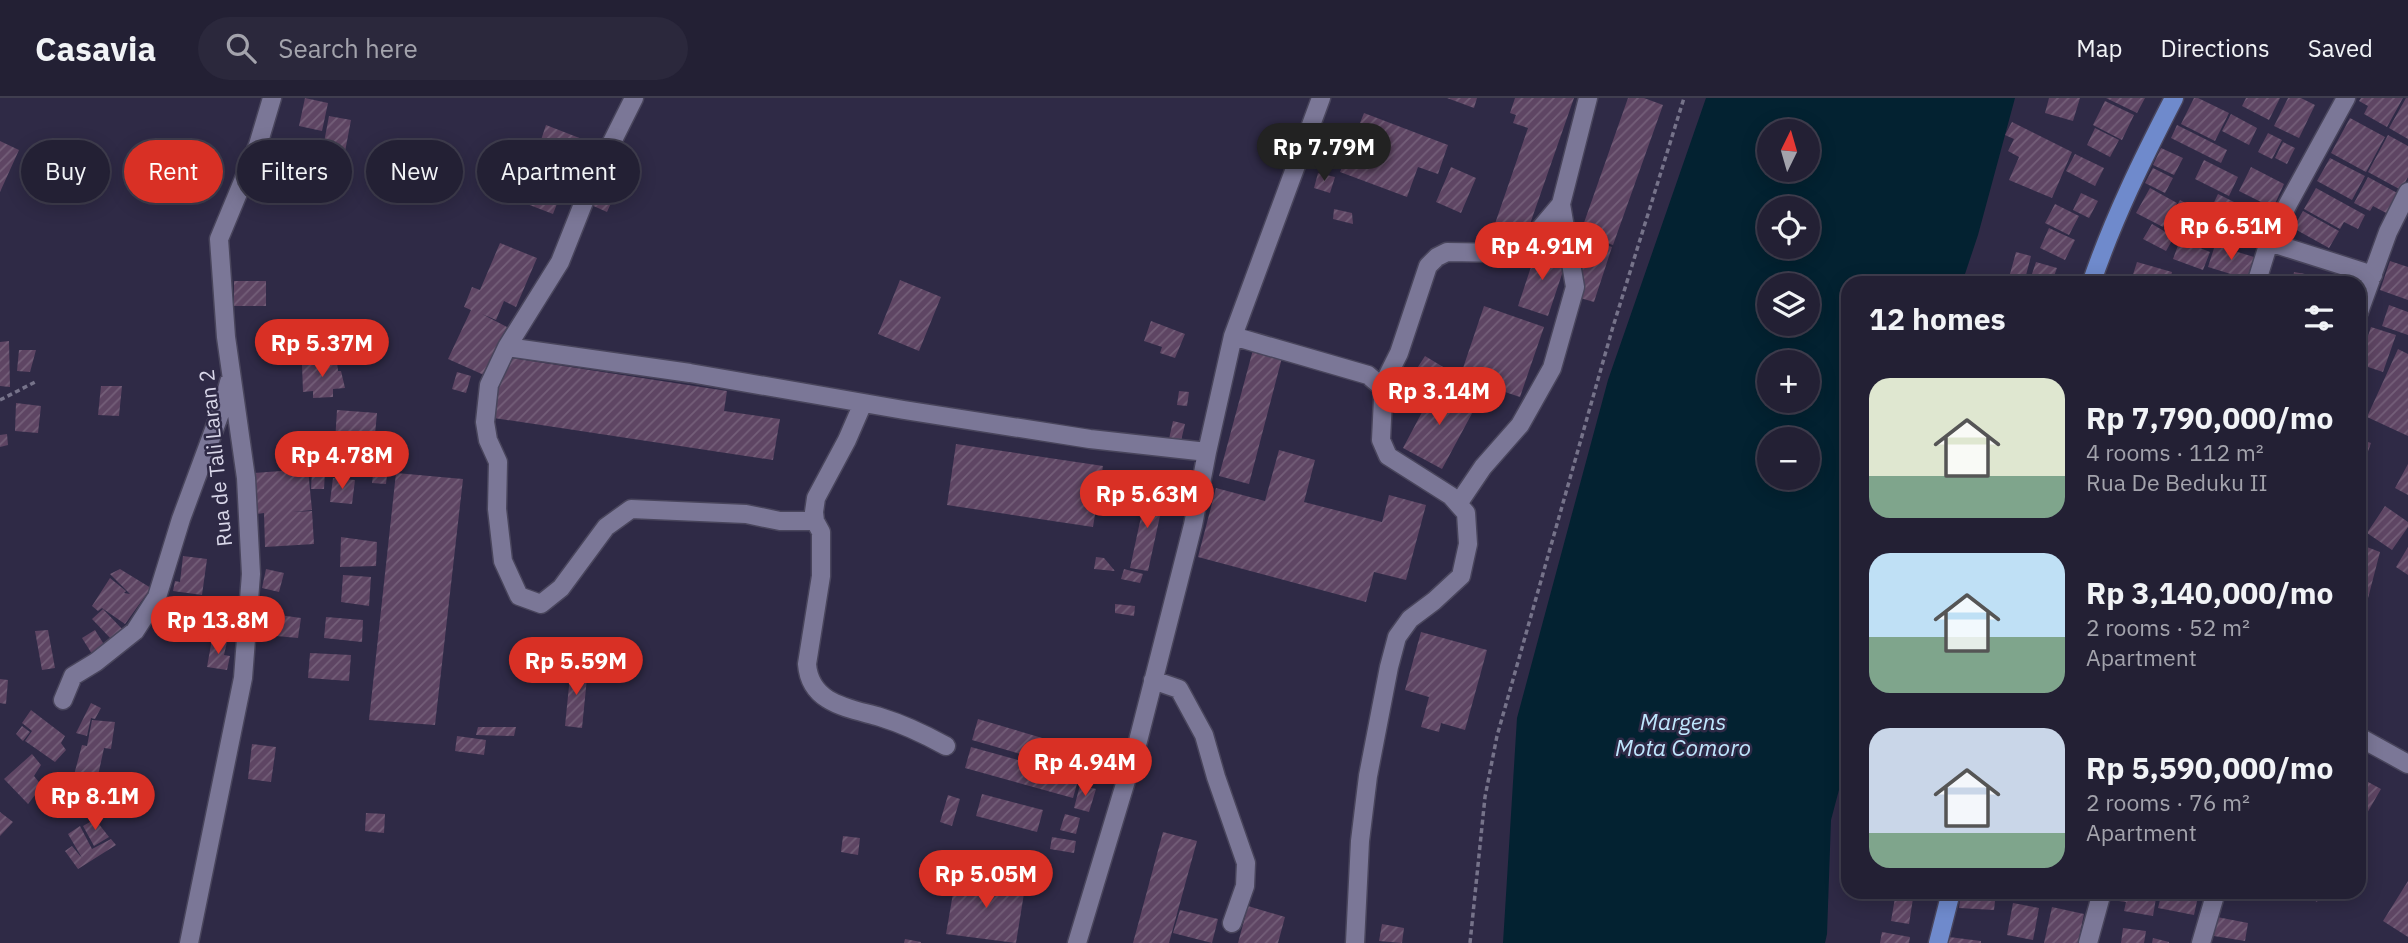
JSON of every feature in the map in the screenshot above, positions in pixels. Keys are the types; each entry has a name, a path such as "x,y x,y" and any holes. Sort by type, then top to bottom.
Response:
{"main road":[{"path":"2094,276 2146,152 2175,98"},
{"path":"1938,943 1949,899"}],"street":[{"name":"Rua de Tali Laran 2","path":"189,943 243,678 251,574 246,478 226,337 219,239 258,145 272,98"},
{"path":"634,98 591,184 560,262 507,347 489,385 485,422 488,440 498,462 497,509 503,561 519,596 541,604 561,588 607,527 631,509 746,514 780,521 815,521"},
{"path":"1077,943 1138,741 1193,525 1233,336 1321,98"},
{"path":"1458,504 1483,467 1520,425 1552,368 1575,287 1561,204 1588,98"},
{"path":"2258,276 2269,242 2346,98"},
{"path":"2366,294 2388,232 2408,192"},
{"path":"1355,943 1360,841 1368,776 1397,637 1410,619 1461,576 1468,544 1466,513 1451,496 1388,456 1381,440 1382,387 1399,353 1427,266 1447,252 1507,253 1534,236 1561,204"},
{"path":"2269,242 2373,275"},
{"path":"1233,336 1368,375 1382,387"},
{"path":"507,347 690,373 1090,439 1207,452"},
{"path":"63,700 73,676 96,662 135,631 157,597 231,376"},
{"path":"863,403 816,498 814,512 821,532 822,558 807,676 820,695 836,704 909,728 946,746"},
{"path":"1153,680 1179,689 1204,735 1246,863 1245,886 1232,923"},
{"path":"2366,741 2408,764"},
{"path":"2088,943 2100,899"},
{"path":"2201,943 2214,899"}],"path":[{"path":"1469,943 1485,797 1497,736 1612,330 1684,98"},
{"path":"0,400 37,382"}],"water":[{"name":"Margens Mota Comoro","path":"1706,98 2015,98 1964,276 1841,276 1841,782 1831,820 1825,943 1503,943 1517,718 1608,380"}],"building":[{"path":"305,98 328,103 322,131 299,126"},
{"path":"1447,98 1477,98 1474,108"},
{"path":"1515,98 1574,98 1530,224 1506,250 1488,244 1528,128 1513,123 1516,115 1510,113"},
{"path":"1628,98 1644,98 1663,105 1613,245 1580,234"},
{"path":"2049,98 2080,98 2073,121 2045,113"},
{"path":"2106,98 2145,98 2137,113"},
{"path":"2194,98 2229,113 2215,141 2181,124"},
{"path":"2246,98 2280,98 2269,120 2242,106"},
{"path":"2288,98 2301,98 2315,105 2299,138 2274,126"},
{"path":"2361,98 2403,98 2387,127 2364,114 2368,106 2359,101"},
{"path":"2408,98 2408,139 2389,128"},
{"path":"2105,101 2134,115 2122,140 2093,125"},
{"path":"1364,113 1448,145 1438,174 1418,167 1407,197 1340,172 1351,145 1355,147 1360,134 1356,133"},
{"path":"2231,114 2257,128 2249,145 2222,131"},
{"path":"329,116 351,120 347,140 324,140"},
{"path":"2350,118 2385,137 2366,172 2331,153"},
{"path":"2012,122 2072,152 2052,198 2009,180 2019,157 2008,151 2014,139 2005,135"},
{"path":"546,125 582,139 582,140 541,140"},
{"path":"2177,125 2227,150 2221,163 2171,138"},
{"path":"2095,128 2119,140 2110,157 2087,145"},
{"path":"2268,133 2282,140 2272,159 2258,152"},
{"path":"2388,135 2408,146 2408,177 2401,190 2368,172"},
{"path":"0,141 19,150 0,192"},
{"path":"2283,142 2295,148 2287,164 2275,158"},
{"path":"2161,148 2183,158 2174,175 2153,165"},
{"path":"2075,154 2104,168 2095,186 2066,171"},
{"path":"2330,158 2365,176 2352,200 2317,181"},
{"path":"2204,160 2238,177 2229,196 2195,179"},
{"path":"1451,167 1476,178 1461,213 1436,202"},
{"path":"2251,167 2284,184 2273,208 2239,191"},
{"path":"2153,168 2173,178 2165,193 2145,183"},
{"path":"1318,173 1335,177 1330,193 1314,188"},
{"path":"2368,177 2401,195 2390,215 2373,206 2370,211 2354,203"},
{"path":"2150,188 2177,203 2163,227 2136,213"},
{"path":"2316,188 2365,215 2358,229 2344,222 2340,229 2304,209"},
{"path":"2081,193 2098,201 2089,218 2073,210"},
{"path":"2218,194 2266,218 2252,245 2205,221"},
{"path":"2180,200 2201,212 2185,241 2164,229"},
{"path":"527,203 557,203 553,214"},
{"path":"589,203 611,203 607,212"},
{"path":"2055,204 2079,216 2069,235 2045,223"},
{"path":"1334,209 1352,213 1353,224 1333,219"},
{"path":"2303,211 2339,231 2329,248 2293,228"},
{"path":"2152,224 2174,237 2166,251 2143,239"},
{"path":"2049,228 2075,240 2065,260 2040,248"},
{"path":"1581,237 1612,247 1594,302 1563,293"},
{"path":"2180,240 2210,252 2203,270 2173,259"},
{"path":"500,243 537,258 516,307 504,301 496,320 482,314 507,327 484,375 448,359 471,310 464,307 472,287 480,290"},
{"path":"2215,245 2254,257 2248,276 2237,276 2208,267"},
{"path":"1537,249 1567,259 1548,316 1518,306"},
{"path":"2016,252 2031,256 2026,276 2010,274"},
{"path":"2390,261 2408,267 2408,300 2380,290"},
{"path":"2036,262 2057,268 2054,276 2031,276"},
{"path":"2137,262 2172,272 2171,276 2133,276"},
{"path":"2294,272 2316,276 2293,276"},
{"path":"900,280 941,297 919,351 878,334"},
{"path":"234,281 266,281 266,306 234,306"},
{"path":"2389,305 2408,312 2408,335 2382,326"},
{"path":"1484,306 1544,327 1520,397 1460,377"},
{"path":"1151,321 1185,334 1175,358 1160,353 1162,347 1144,341"},
{"path":"336,327 338,359 306,361 305,357 300,357 298,343 304,342 303,329"},
{"path":"2371,327 2396,335 2383,372 2366,366 2366,342"},
{"path":"9,341 10,387 0,386 0,342"},
{"path":"1254,346 1283,354 1249,484 1219,476"},
{"path":"2398,349 2408,354 2408,436 2367,417"},
{"path":"19,350 36,350 30,372 17,371"},
{"path":"1425,356 1473,385 1464,399 1416,370"},
{"path":"504,357 727,391 724,411 780,419 773,460 494,418"},
{"path":"337,362 345,388 333,389 333,397 313,398 313,391 303,392 302,364"},
{"path":"457,372 471,376 466,393 452,389"},
{"path":"101,386 122,386 119,416 98,415"},
{"path":"1436,386 1476,406 1442,469 1403,448"},
{"path":"1179,391 1189,392 1187,406 1177,405"},
{"path":"16,403 41,406 38,433 15,431"},
{"path":"337,410 377,413 374,445 378,446 379,433 389,434 386,484 372,483 375,459 367,458 368,444 335,442"},
{"path":"1173,421 1185,424 1181,441 1169,439"},
{"path":"7,434 8,445 0,447 0,435"},
{"path":"2366,441 2371,443 2366,457"},
{"path":"956,444 1103,466 1093,527 947,505"},
{"path":"1279,450 1315,460 1304,502 1382,522 1389,495 1426,505 1406,580 1374,572 1366,602 1198,557 1216,488 1265,501"},
{"path":"356,458 373,463 369,474 353,469"},
{"path":"2408,464 2408,495 2395,488"},
{"path":"308,469 312,510 293,512 312,511 314,544 265,547 264,513 257,514 254,473"},
{"path":"312,471 325,472 324,489 311,489"},
{"path":"396,473 463,479 435,725 369,720"},
{"path":"333,478 355,480 352,504 330,502"},
{"path":"1147,489 1165,493 1148,571 1130,568"},
{"path":"2385,506 2408,522 2408,527 2392,550 2367,533"},
{"path":"341,537 377,542 376,566 340,567"},
{"path":"2366,547 2380,552 2366,606"},
{"path":"2408,547 2408,575 2396,567"},
{"path":"183,556 207,559 202,595 173,591 175,581 180,582"},
{"path":"1096,557 1104,558 1115,571 1094,569"},
{"path":"120,569 151,588 125,624 102,608 98,611 92,606 110,578 126,591 124,593 130,594 110,574"},
{"path":"266,569 284,573 279,592 262,588"},
{"path":"1124,569 1143,574 1140,583 1121,579"},
{"path":"343,575 371,577 369,606 341,602"},
{"path":"176,600 186,601 185,621 169,621 167,612 171,612 171,606 175,607"},
{"path":"1115,604 1135,606 1134,616 1115,613"},
{"path":"103,609 124,631 113,641 92,619"},
{"path":"279,615 301,618 298,638 276,636"},
{"path":"326,617 363,620 362,642 324,638"},
{"path":"48,630 55,668 42,670 35,631"},
{"path":"95,630 105,646 92,654 82,638"},
{"path":"1421,632 1487,650 1465,730 1441,723 1439,732 1421,727 1429,697 1405,690"},
{"path":"212,639 227,642 224,655 230,656 227,670 207,667"},
{"path":"310,653 351,655 349,681 308,678"},
{"path":"571,666 588,668 582,728 565,726"},
{"path":"0,679 8,680 6,704 0,703"},
{"path":"91,703 101,708 95,719 91,718 87,736 76,733"},
{"path":"31,710 65,736 61,743 66,750 55,762 25,741 32,731 22,723"},
{"path":"978,719 1086,751 1080,771 972,740"},
{"path":"92,720 115,722 111,749 104,748 97,780 74,775 82,745 87,746"},
{"path":"22,726 30,732 23,741 16,734"},
{"path":"478,727 516,727 514,736 476,735"},
{"path":"457,736 486,740 484,755 455,751"},
{"path":"252,744 276,747 271,782 248,779"},
{"path":"971,747 1079,777 1073,798 965,768"},
{"path":"32,754 41,765 34,776 42,786 28,804 4,779"},
{"path":"2366,781 2381,789 2366,815"},
{"path":"1080,785 1096,789 1089,812 1074,808"},
{"path":"982,794 1043,810 1037,832 976,816"},
{"path":"948,795 960,799 952,826 940,822"},
{"path":"0,812 13,822 0,836"},
{"path":"366,813 385,814 384,833 365,831"},
{"path":"1065,814 1080,818 1076,834 1060,830"},
{"path":"95,819 109,837 94,846 83,826"},
{"path":"80,826 92,849 111,839 116,845 78,869 65,851 72,846 82,858 68,834"},
{"path":"1163,832 1197,841 1169,943 1133,943"},
{"path":"843,836 860,838 858,855 841,852"},
{"path":"1052,837 1076,841 1074,853 1050,849"},
{"path":"956,876 1025,887 1016,943 946,934"},
{"path":"2408,881 2408,937 2383,921"},
{"path":"1895,899 1913,899 1909,924 1891,921"},
{"path":"1960,899 1995,899 1994,910 1959,908"},
{"path":"2156,899 2153,916 2124,911 2126,902 2112,900"},
{"path":"2160,899 2197,899 2194,915 2158,908"},
{"path":"2013,903 2039,908 2033,940 2007,935"},
{"path":"1248,906 1285,917 1278,943 1238,943"},
{"path":"2052,907 2084,914 2078,943 2044,943"},
{"path":"1180,910 1218,919 1212,943 1173,933"},
{"path":"2217,917 2248,923 2245,941 2214,936"},
{"path":"1382,924 1404,928 1402,943 1379,941"},
{"path":"2123,928 2146,931 2144,943 2121,943"},
{"path":"1882,932 1910,937 1909,943 1880,943"},
{"path":"1949,937 1981,941 1981,943 1948,943"},
{"path":"2153,938 2169,942 2169,943 2152,943"},
{"path":"905,939 921,942 921,943 904,943"}]}
